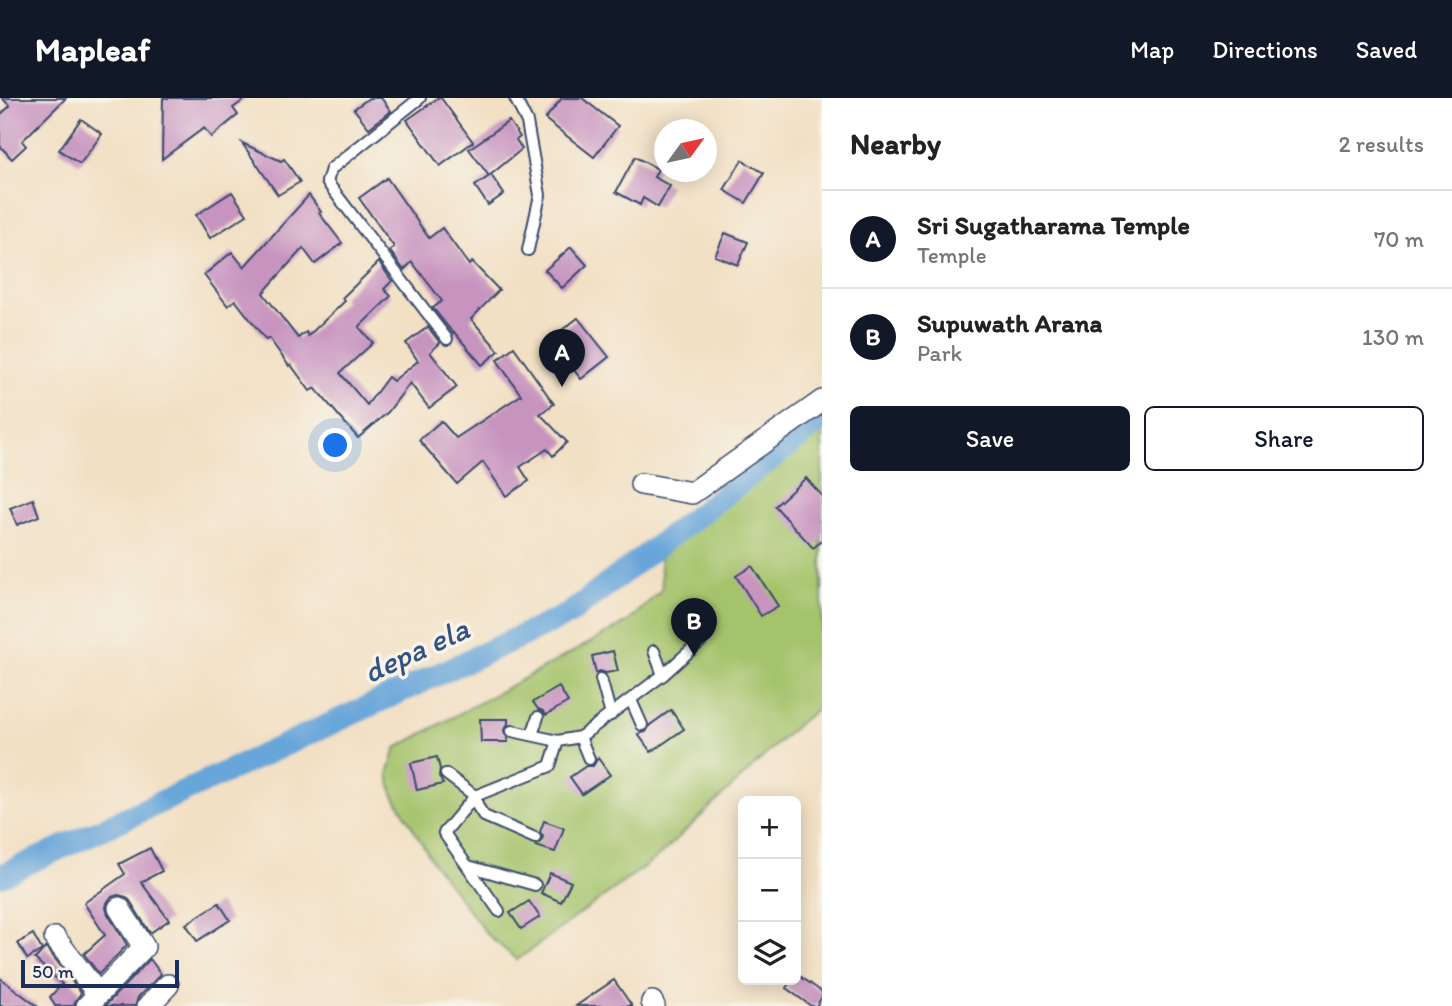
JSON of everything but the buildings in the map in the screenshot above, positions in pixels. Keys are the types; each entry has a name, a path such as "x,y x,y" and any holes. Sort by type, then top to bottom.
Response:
{"street":[{"path":"641,484 692,493 822,401"},
{"path":"55,938 93,1000 144,947 119,908"},
{"path":"148,1006 168,985"}],"lane":[{"path":"420,98 331,169 327,181 447,339"},
{"path":"515,98 527,122 540,195 528,250"},
{"path":"512,731 558,741 580,737 663,675 702,640"},
{"path":"654,651 663,675"},
{"path":"601,680 611,715"},
{"path":"631,700 642,725"},
{"path":"532,735 538,717"},
{"path":"580,737 589,759"},
{"path":"499,911 444,833 475,796 550,766 558,741"},
{"path":"446,774 475,796 484,816 535,838"},
{"path":"468,866 535,885"}],"green space":[{"path":"822,420 822,705 798,724 659,856 517,960 487,934 434,864 393,794 388,774 396,748 628,622 662,589 659,545"}],"waterway":[{"name":"depa ela","path":"0,876 569,614 822,420"}],"place":[{"name":"Sri Sugatharama Temple","path":"562,387"},
{"name":"Supuwath Arana","path":"694,656"}]}
